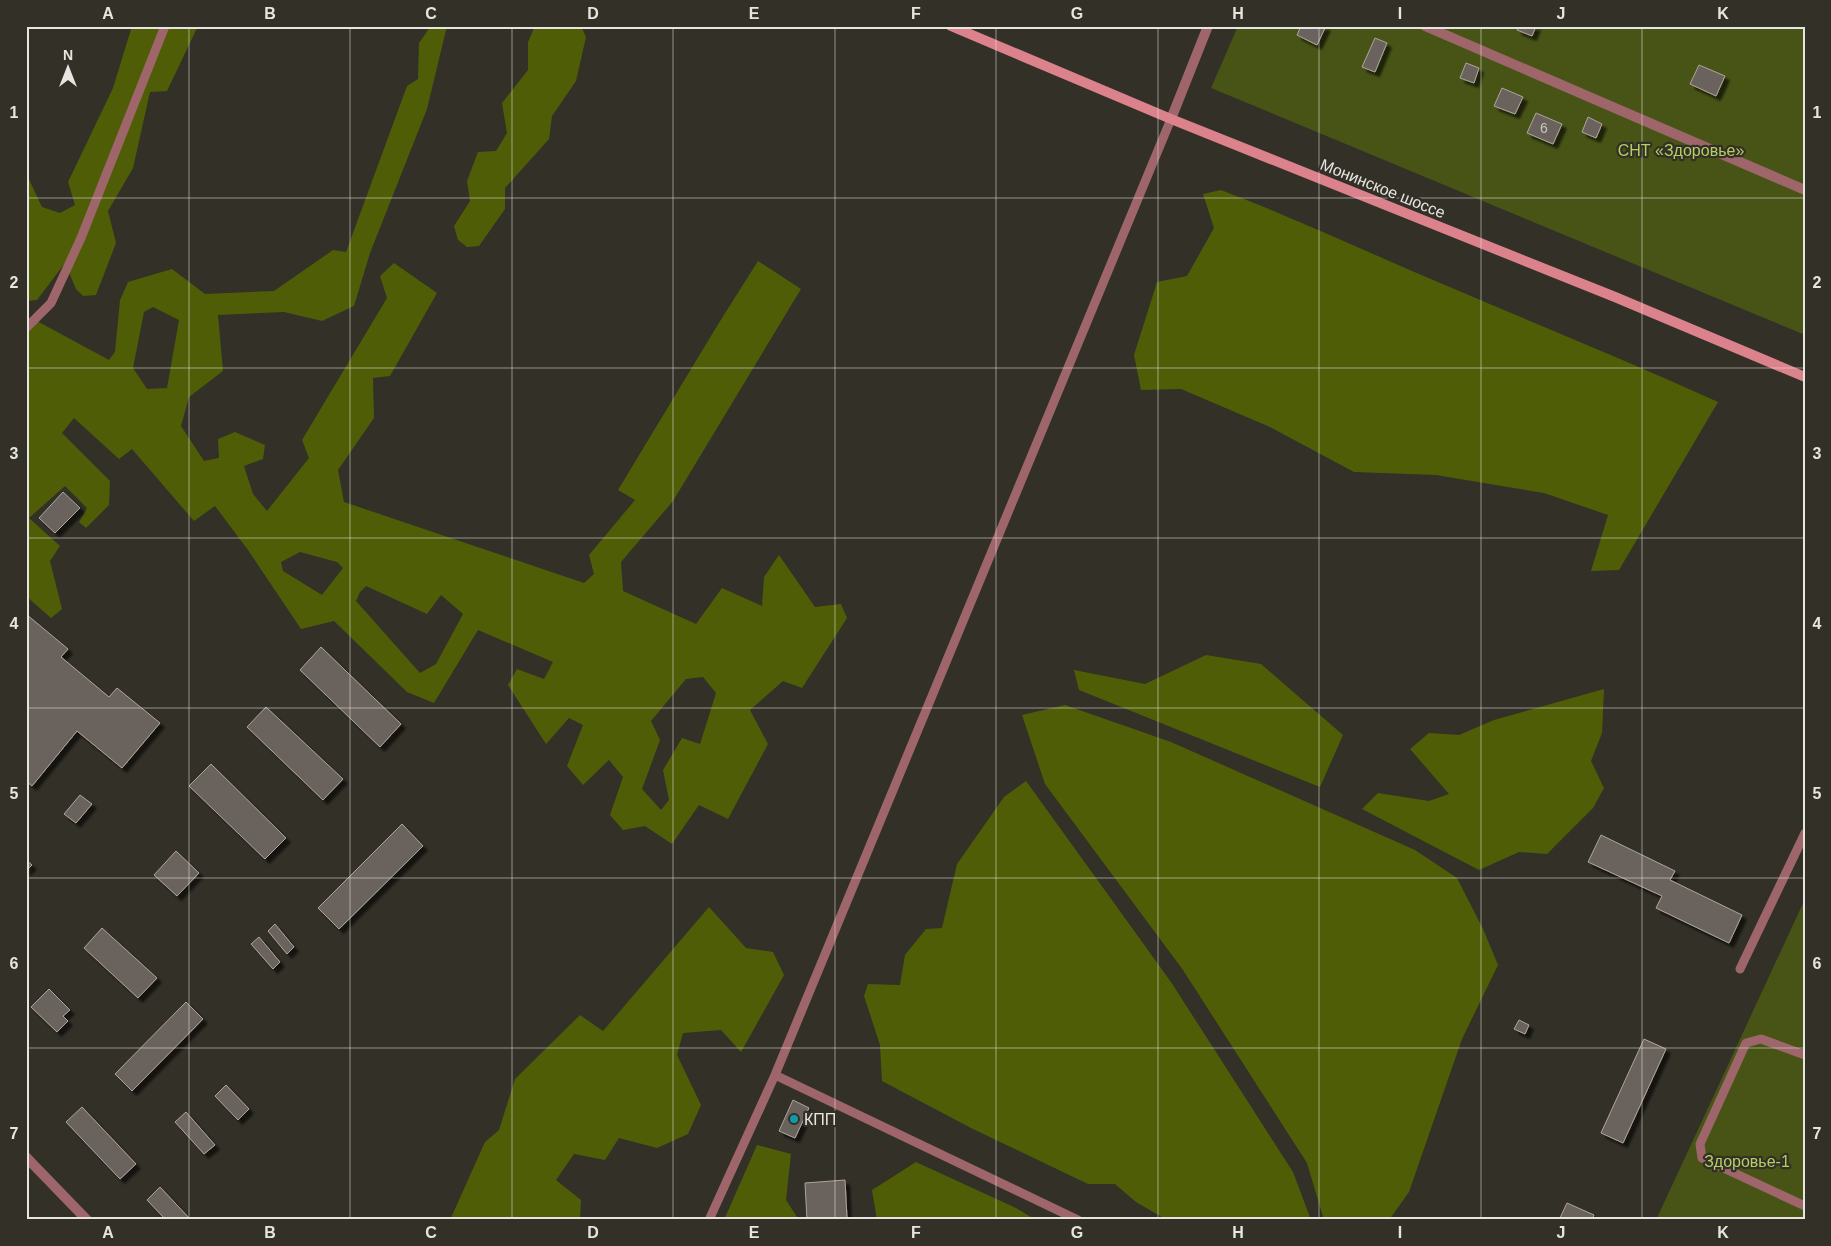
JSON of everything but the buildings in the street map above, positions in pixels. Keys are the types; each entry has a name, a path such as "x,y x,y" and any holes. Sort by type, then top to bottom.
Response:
{"main road":[{"name":"Монинское шоссе","path":"951,26 1171,119 1615,297 1805,377"}],"street":[{"path":"1171,119 1208,26"},
{"path":"1425,26 1805,190"},
{"path":"26,1157 88,1220"}],"lane":[{"path":"26,328 51,303 81,238 165,26"},
{"path":"709,1220 775,1076 1171,119"},
{"path":"1740,969 1805,833"},
{"path":"1805,1054 1761,1039 1746,1043 1700,1144 1702,1158 1805,1206"},
{"path":"775,1076 1078,1220"}],"green space":[{"path":"132,26 198,26 167,91 150,92 133,168 108,211 116,243 96,295 83,296 76,289 65,263 37,300 26,301 26,173 42,207 60,213 75,205 68,182 113,88"},
{"path":"447,26 427,109 370,253 354,306 322,321 284,312 218,315 223,371 189,397 181,426 204,461 219,458 218,439 235,432 265,445 263,459 244,466 253,494 267,511 309,458 302,440 387,298 380,276 394,263 437,293 390,376 373,378 374,418 338,470 344,502 584,583 594,574 589,555 635,500 618,490 758,261 801,289 673,501 621,562 623,591 696,624 722,588 762,606 764,577 779,555 815,607 841,604 847,618 802,688 783,681 750,710 768,744 728,819 699,805 672,844 645,826 623,830 610,815 623,777 609,760 583,785 567,766 583,725 569,718 546,744 508,685 517,669 544,679 553,662 478,630 434,703 407,692 334,621 301,629 248,550 215,506 194,521 132,449 119,459 74,418 62,433 110,481 109,505 86,528 79,522 87,508 65,486 29,518 60,546 50,561 62,609 51,618 26,596 26,326 35,320 109,360 115,352 120,300 128,282 172,269 205,294 274,291 333,250 346,252 407,86 418,79 419,43 430,27","holes":["153,307 179,320 167,388 147,389 133,368 144,312","300,552 337,562 343,568 322,595 283,571 281,562","366,586 427,614 441,595 463,614 436,664 420,673 356,601 360,592","703,677 716,693 700,744 682,738 663,770 669,800 661,810 642,789 660,740 651,721 686,679"]},
{"path":"535,26 581,26 586,37 576,81 552,116 549,139 505,188 505,209 479,246 467,247 458,240 454,226 470,201 467,181 478,152 496,151 507,133 502,103 528,70 528,42"},
{"name":"СНТ «Здоровье»","path":"1238,26 1805,26 1805,335 1211,88"},
{"path":"1221,190 1718,402 1619,570 1591,571 1608,515 1544,493 1436,475 1354,472 1270,427 1181,389 1141,390 1134,355 1157,282 1187,276 1214,228 1203,194"},
{"path":"1206,655 1261,664 1343,735 1320,787 1079,690 1074,670 1145,684"},
{"path":"1604,689 1602,733 1591,761 1604,788 1593,808 1547,854 1519,852 1479,870 1362,809 1378,793 1429,801 1449,794 1410,749 1429,733 1459,735 1494,720"},
{"path":"1065,705 1171,742 1415,850 1457,878 1483,929 1498,965 1462,1039 1409,1192 1389,1220 1324,1220 1307,1163 1183,970 1045,784 1022,715"},
{"path":"1026,781 1171,982 1293,1172 1311,1220 1167,1220 1136,1202 1115,1184 1088,1184 971,1128 882,1081 880,1045 864,996 868,984 900,985 905,955 926,929 942,928 957,864 1004,797"},
{"name":"Здоровье-1","path":"1805,899 1805,1220 1656,1220"},
{"path":"709,907 746,948 773,952 784,975 741,1052 721,1030 683,1033 677,1055 701,1105 688,1134 657,1148 619,1138 605,1160 574,1154 556,1180 581,1200 580,1220 450,1220 485,1142 499,1130 515,1079 580,1015 603,1031"},
{"path":"757,1145 791,1154 786,1200 799,1220 724,1220"},
{"path":"916,1162 1016,1208 1036,1220 877,1220 872,1190"}],"place":[{"name":"КПП","path":"794,1119"}]}
